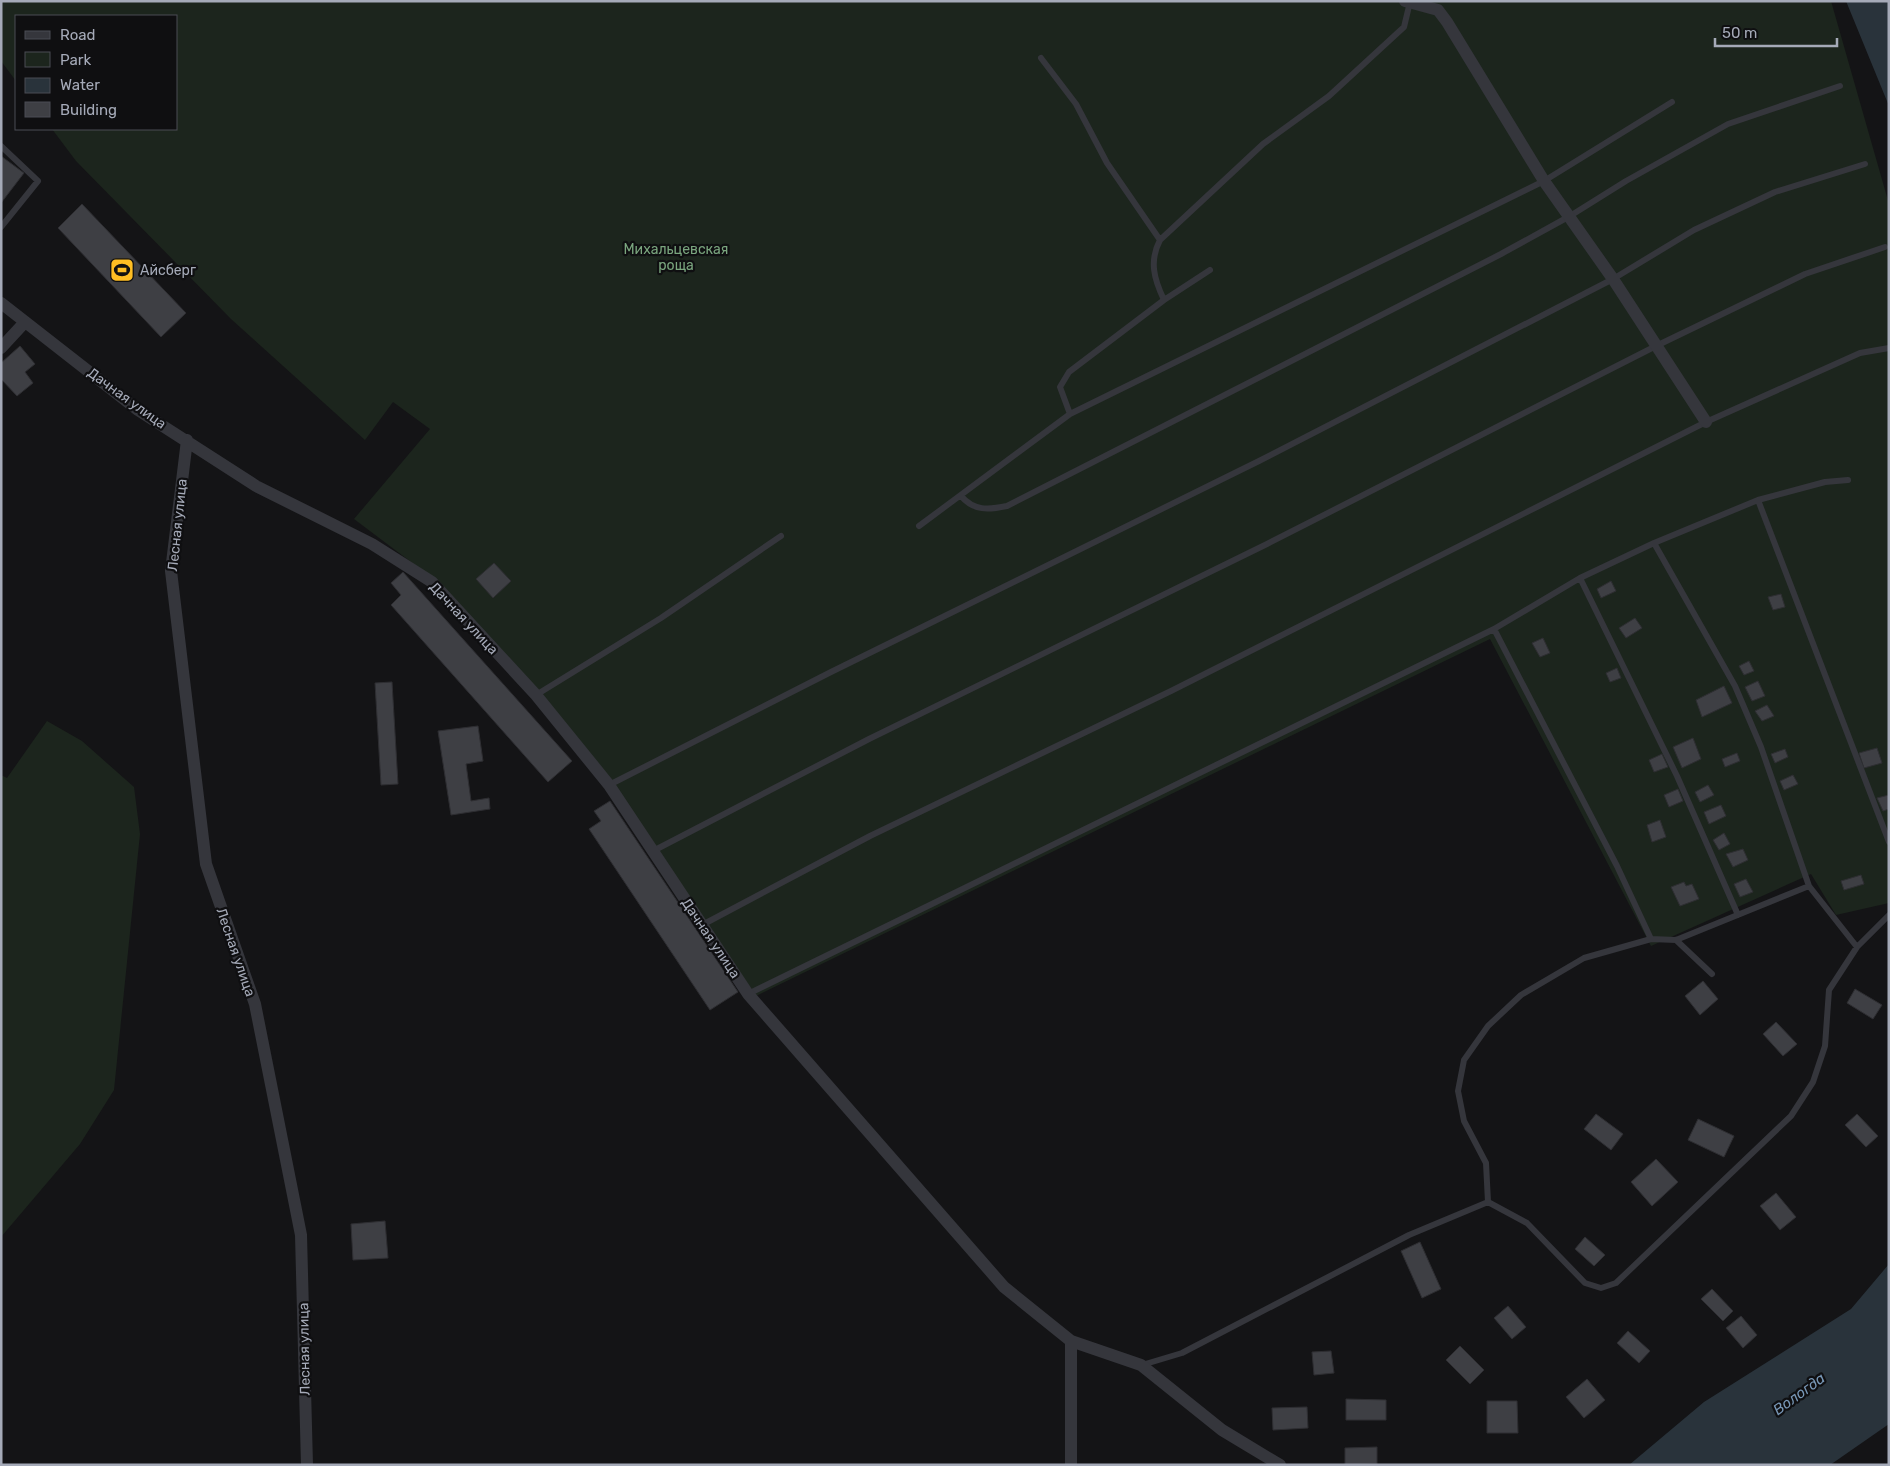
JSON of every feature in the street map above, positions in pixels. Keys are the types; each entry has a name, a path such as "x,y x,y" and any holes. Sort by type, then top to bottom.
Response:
{"street":[{"path":"1409,2 1438,10 1447,22 1544,181 1613,279 1706,422"},
{"name":"Дачная улица","path":"1,303 138,410 188,440 256,486 372,544 432,582 536,695 609,785 748,994 1004,1287 1071,1341 1141,1365 1222,1430 1280,1465"},
{"path":"1,348 25,322"},
{"name":"Лесная улица","path":"188,440 171,571 173,590 206,864 255,1004 301,1235 307,1465"},
{"path":"1070,1465 1071,1341"}],"lane":[{"path":"1164,300 1156,283 1152,263 1153,252 1160,240 1263,144 1329,96 1404,27 1409,2"},
{"path":"1041,58 1076,104 1107,163 1160,240"},
{"path":"961,496 977,508 990,510 1007,506 1501,254 1570,216 1626,180 1728,124 1840,86"},
{"path":"919,526 1070,414 1544,181 1672,102"},
{"path":"1,146 38,181 1,226"},
{"path":"609,785 831,672 1259,461 1613,279 1694,230 1775,192 1865,164"},
{"path":"653,851 870,739 1267,544 1656,346 1805,274 1885,247"},
{"path":"1070,414 1060,388 1065,377 1164,300 1210,270"},
{"path":"702,925 870,836 1171,691 1706,422 1860,353 1889,348"},
{"path":"748,994 1494,630 1580,578 1654,543 1758,500 1825,482 1848,480"},
{"path":"1758,500 1889,842"},
{"path":"536,695 661,618 781,536"},
{"path":"1654,543 1735,686 1761,747 1810,886 1857,947"},
{"path":"1580,578 1677,776 1738,915"},
{"path":"1494,630 1618,866 1651,939"},
{"path":"1488,1202 1486,1163 1464,1121 1458,1091 1464,1060 1488,1026 1521,995 1584,958 1651,939 1676,940 1810,886"},
{"path":"1488,1202 1527,1223 1585,1283 1601,1288 1616,1283 1791,1116 1813,1082 1825,1046 1829,990 1857,947 1889,916"},
{"path":"1676,940 1712,974"},
{"path":"1141,1365 1182,1353 1409,1235 1488,1202"}],"green space":[{"name":"Михальцевская роща","path":"1,1 1831,1 1889,204 1889,903 1836,915 1811,874 1651,946 1490,639 756,996 612,782 435,580 354,519 430,429 393,402 365,440 231,319 76,161 53,130 178,130 178,15 15,15 15,80 1,61"},
{"path":"47,721 82,741 134,787 140,834 114,1090 80,1144 1,1237 1,775 7,778"}],"water":[{"path":"1846,1 1889,1 1889,106"},
{"name":"Вологда","path":"1889,1264 1889,1424 1830,1465 1629,1465 1704,1402 1851,1309"}],"building":[{"path":"1,156 24,173 1,203"},
{"name":"Айсберг","path":"82,204 186,313 161,337 58,228"},
{"path":"20,346 35,364 25,372 33,383 17,396 1,379 1,363"},
{"path":"494,563 511,581 493,598 476,579"},
{"path":"403,572 572,761 548,782 391,605 401,595 391,583"},
{"path":"1611,581 1616,591 1601,598 1597,589"},
{"path":"1781,594 1785,607 1773,610 1768,597"},
{"path":"1635,618 1642,628 1626,638 1619,628"},
{"path":"1543,638 1550,653 1540,657 1532,643"},
{"path":"1749,661 1754,671 1744,675 1739,666"},
{"path":"1617,668 1621,678 1610,682 1606,673"},
{"path":"1758,681 1765,696 1752,701 1745,687"},
{"path":"392,682 398,784 381,785 375,683"},
{"path":"1724,686 1732,703 1702,717 1696,700"},
{"path":"1767,705 1774,716 1762,721 1755,711"},
{"path":"478,726 483,761 466,764 471,801 489,798 490,809 451,815 438,731"},
{"path":"1693,738 1701,759 1682,768 1673,747"},
{"path":"1877,748 1882,763 1864,768 1859,753"},
{"path":"1785,749 1788,757 1775,763 1771,754"},
{"path":"1737,753 1740,761 1725,767 1722,759"},
{"path":"1662,754 1668,767 1654,772 1649,760"},
{"path":"1793,775 1798,784 1784,790 1780,781"},
{"path":"1708,785 1714,795 1700,802 1695,792"},
{"path":"1678,789 1683,801 1669,807 1664,795"},
{"path":"1889,795 1889,809 1883,811 1877,798"},
{"path":"610,801 738,992 710,1010 589,829 601,821 594,811"},
{"path":"1721,805 1726,816 1709,824 1704,812"},
{"path":"1660,820 1666,837 1652,842 1647,825"},
{"path":"1724,833 1730,844 1719,850 1713,840"},
{"path":"1743,849 1748,860 1733,867 1726,854"},
{"path":"1861,875 1864,884 1844,890 1841,881"},
{"path":"1746,879 1753,892 1740,897 1734,884"},
{"path":"1684,882 1686,886 1692,884 1699,899 1680,906 1671,887"},
{"path":"1703,981 1718,999 1700,1015 1685,996"},
{"path":"1855,989 1882,1005 1873,1019 1847,1003"},
{"path":"1776,1022 1797,1044 1783,1056 1763,1034"},
{"path":"1596,1114 1623,1134 1611,1150 1584,1129"},
{"path":"1857,1114 1878,1136 1866,1147 1845,1125"},
{"path":"1698,1119 1734,1136 1724,1157 1688,1140"},
{"path":"1656,1159 1678,1182 1652,1206 1631,1182"},
{"path":"1776,1193 1796,1217 1780,1230 1760,1206"},
{"path":"385,1221 388,1258 353,1260 351,1224"},
{"path":"1585,1237 1605,1255 1594,1266 1575,1249"},
{"path":"1420,1242 1441,1289 1422,1298 1401,1251"},
{"path":"1712,1289 1733,1311 1723,1321 1701,1299"},
{"path":"1508,1306 1526,1327 1512,1339 1494,1318"},
{"path":"1741,1316 1757,1335 1743,1348 1726,1328"},
{"path":"1628,1331 1650,1351 1639,1363 1617,1343"},
{"path":"1460,1346 1484,1370 1470,1384 1446,1360"},
{"path":"1331,1351 1334,1373 1314,1375 1312,1352"},
{"path":"1587,1379 1605,1400 1584,1418 1566,1397"},
{"path":"1346,1399 1386,1400 1386,1420 1346,1420"},
{"path":"1487,1401 1517,1401 1518,1433 1487,1433"},
{"path":"1307,1407 1308,1428 1273,1430 1272,1408"},
{"path":"1377,1447 1377,1464 1345,1465 1345,1448"}],"place":[{"name":"Айсберг","path":"122,270"}]}
